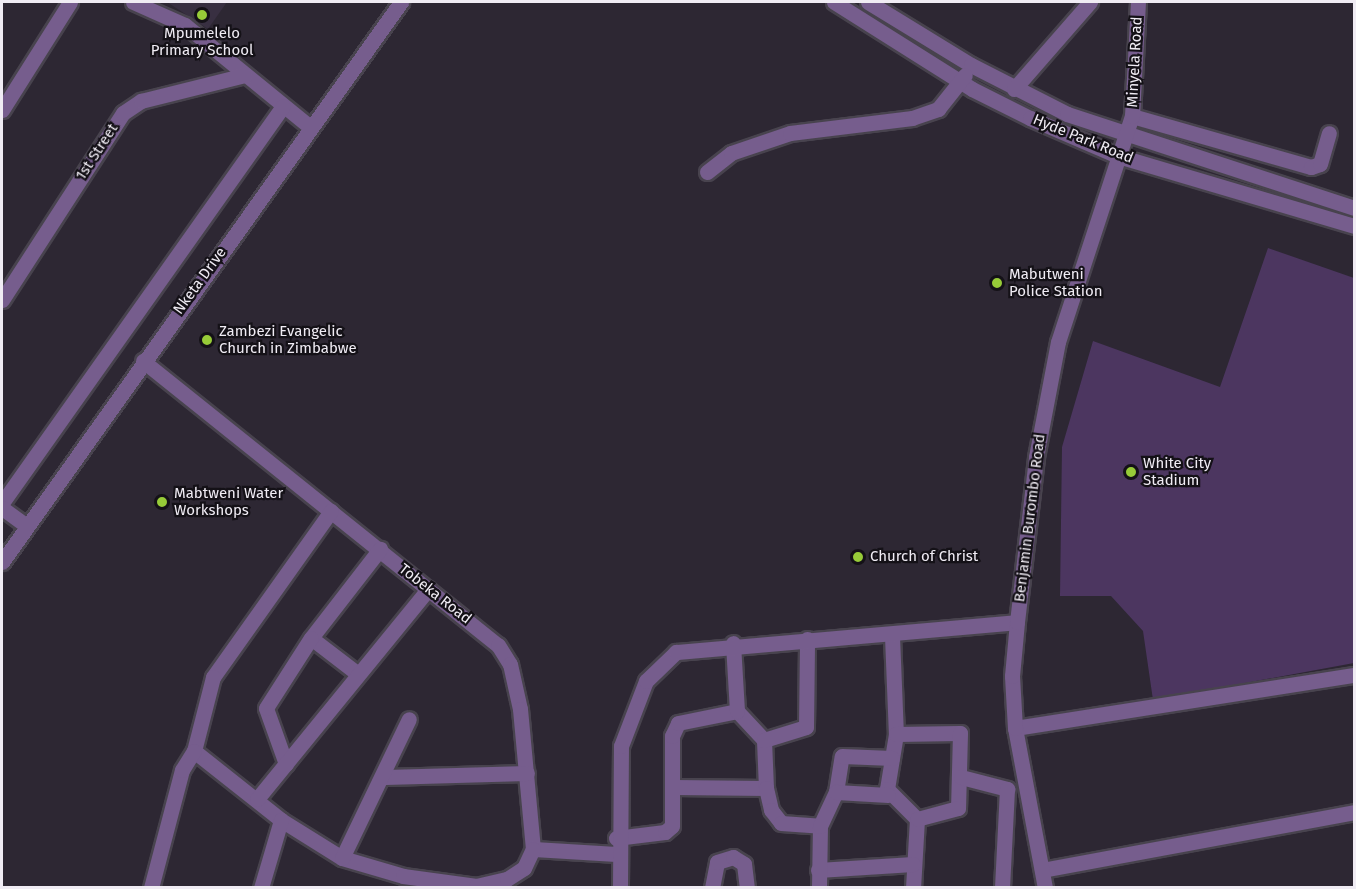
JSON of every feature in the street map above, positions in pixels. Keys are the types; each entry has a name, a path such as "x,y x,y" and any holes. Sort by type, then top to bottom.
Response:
{"street":[{"path":"2,110 70,2"},
{"path":"133,2 184,25 309,126"},
{"name":"Nketa Drive","path":"2,562 309,126 400,2"},
{"name":"Hyde Park Road","path":"834,2 962,82 1119,156 1354,226"},
{"name":"Hyde Park Road","path":"868,2 1014,89 1126,138 1354,208"},
{"path":"1014,89 1090,2"},
{"name":"Minyela Road","path":"1119,156 1132,116 1138,2"},
{"path":"707,172 731,153 790,133 912,118 938,109 962,82 971,65"},
{"name":"1st Street","path":"2,300 123,113 141,101 246,75"},
{"path":"2,502 283,106"},
{"path":"1132,116 1311,167 1320,164 1329,133"},
{"name":"Benjamin Burombo Road","path":"1045,888 1015,728 1012,676 1017,622 1036,457 1058,342 1119,156"},
{"name":"Tobeka Road","path":"143,361 498,645 510,664 527,773 533,849"},
{"path":"2,508 27,526"},
{"path":"151,888 182,770 194,751 213,677 331,511"},
{"path":"286,764 266,708 311,638 380,549"},
{"path":"257,799 428,589"},
{"path":"620,888 616,838 621,746 646,681 676,652 733,643 892,636 1017,622"},
{"path":"888,795 896,735 892,636"},
{"path":"311,638 358,674"},
{"path":"764,740 806,728 807,639"},
{"path":"733,643 737,711 764,740 766,788 771,810 781,823 820,826"},
{"path":"1015,728 1354,675"},
{"path":"616,838 665,832 672,826 674,787 672,736 678,723 737,711"},
{"path":"342,858 385,777 409,719"},
{"path":"896,735 960,733 961,777 958,808 917,819"},
{"path":"194,751 281,820 342,858 402,876 476,886 507,879 524,868 533,849 617,854"},
{"path":"819,888 820,826 836,792 842,756 892,758"},
{"path":"385,777 527,773"},
{"path":"961,777 1007,789 1002,888"},
{"path":"674,787 766,788"},
{"path":"836,792 888,795 917,819"},
{"path":"1042,870 1354,812"},
{"path":"913,888 917,819"},
{"path":"261,888 281,820"},
{"path":"712,888 717,862 733,857 744,864 747,888"},
{"path":"818,870 913,864"}],"shaded area":[{"name":"Mpumelelo Primary School","path":"167,2 227,2 208,29"},
{"name":"White City Stadium","path":"1268,248 1354,278 1354,663 1153,700 1143,631 1111,596 1060,596 1062,447 1093,341 1220,387"}],"place":[{"name":"Mpumelelo Primary School","path":"202,15"},
{"name":"Mabutweni Police Station","path":"997,283"},
{"name":"Zambezi Evangelic Church in Zimbabwe","path":"207,340"},
{"name":"White City Stadium","path":"1131,472"},
{"name":"Mabtweni Water Workshops","path":"162,502"},
{"name":"Church of Christ","path":"858,557"}]}
